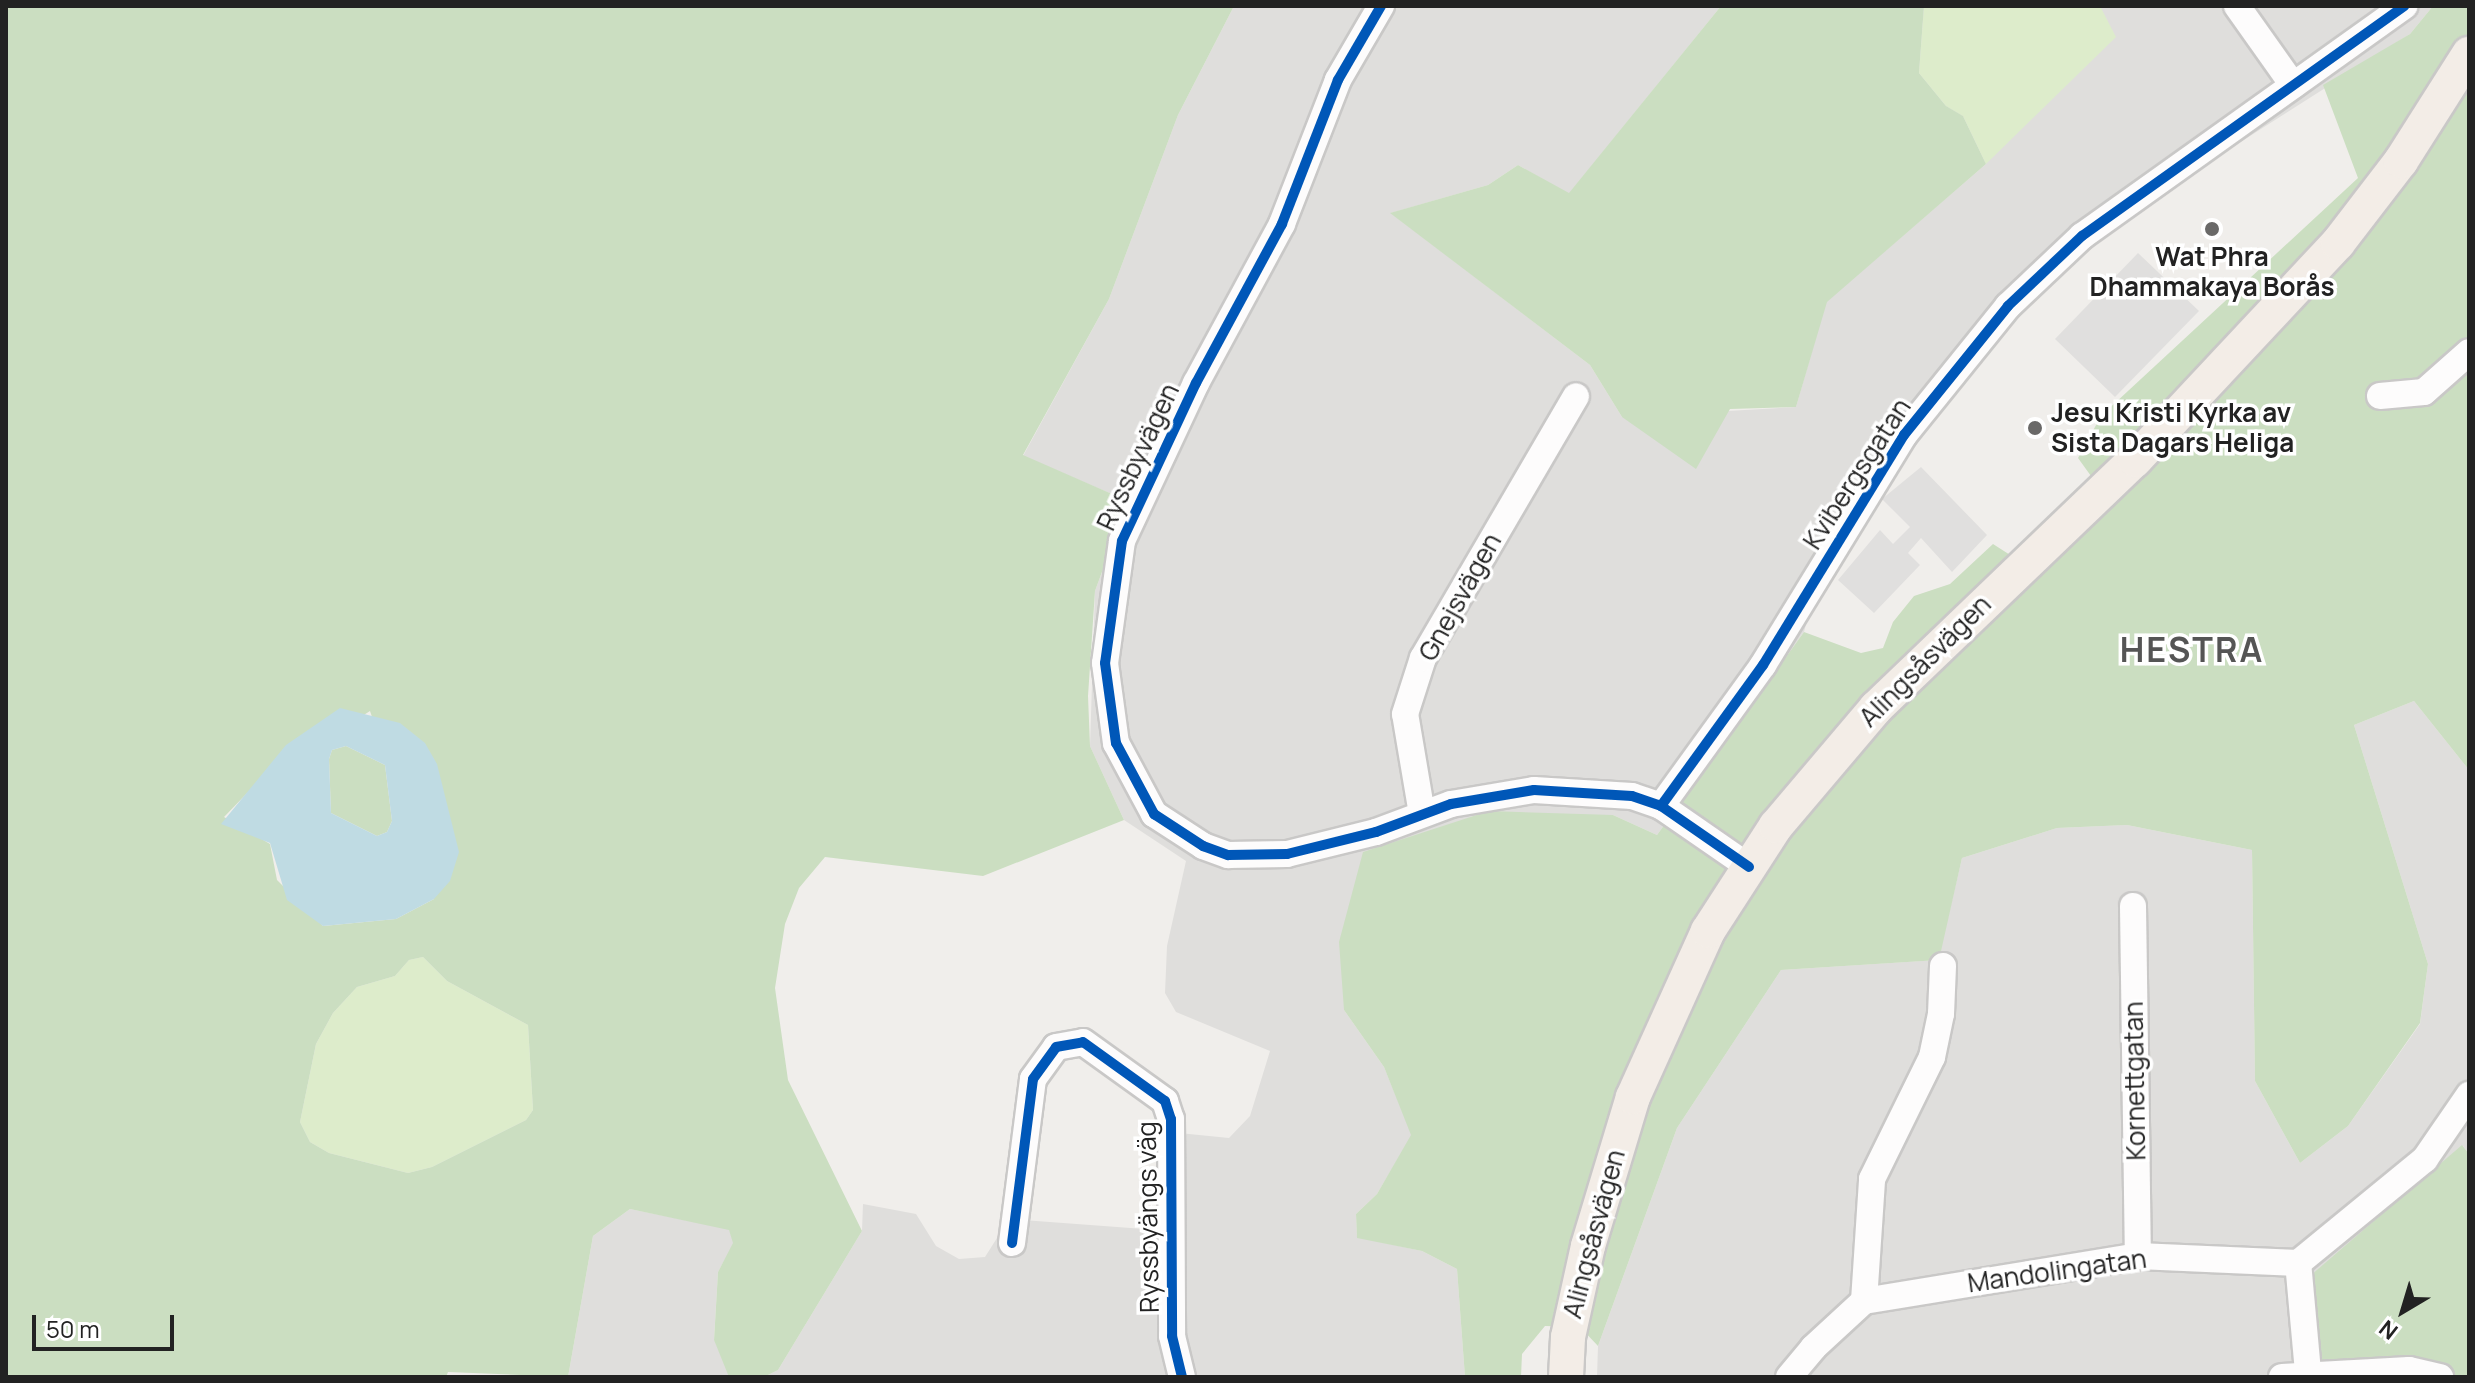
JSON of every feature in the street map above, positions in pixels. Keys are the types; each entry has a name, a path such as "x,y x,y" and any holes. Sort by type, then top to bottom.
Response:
{"main road":[{"name":"Alingsåsvägen","path":"1566,1377 1568,1337 1588,1246 1633,1097 1708,931 1749,867 1818,773 1876,708 2135,460 2338,243 2401,161 2469,54"}],"street":[{"name":"Ryssbyvägen","path":"1381,6 1338,80 1282,224 1196,383 1122,541 1105,663 1116,743 1133,782 1154,814 1203,846 1252,857 1287,854 1376,832 1422,814 1534,790 1632,796 1661,806 1749,867"},
{"path":"2237,6 2293,85"},
{"name":"Kvibergsgatan","path":"1661,806 1763,665 1904,435 1961,358 2082,236 2404,6"},
{"path":"2380,396 2424,392 2469,352"},
{"name":"Gnejsvägen","path":"1422,814 1405,714 1423,658 1576,396"},
{"name":"Kornettgatan","path":"2133,906 2138,1256"},
{"path":"1789,1377 1813,1348 1864,1301 1872,1179 1932,1057 1941,1014 1943,966"},
{"name":"Ryssbyängs väg","path":"1012,1243 1033,1079 1056,1047 1083,1042 1165,1101 1171,1119 1172,1336 1182,1377"},
{"path":"2440,1377 2409,1370 2295,1375 2298,1263 2425,1159 2469,1095"},
{"name":"Mandolingatan","path":"1864,1301 2138,1256 2298,1263"}],"shaded area":[{"path":"1234,6 1721,6 1569,194 1518,165 1488,185 1391,213 1590,365 1622,417 1796,407 1826,302 1986,164 1976,135 1963,116 1946,106 1923,33 1924,6 2433,6 2410,34 2118,220 1968,359 1811,604 1804,632 1657,835 1613,815 1344,1010 1384,1067 1412,1135 1377,1194 1356,1214 1357,1237 1422,1251 1457,1269 1465,1377 764,1377 778,1370 862,1231 863,1204 916,1214 936,1246 959,1259 985,1257 1009,1219 1171,1231 1169,1132 1229,1138 1250,1116 1270,1051 1176,1012 1165,993 1167,946 1186,861 1124,820 1090,746 1095,591 1128,501 1023,456 1109,299 1178,115"},
{"path":"2138,253 2199,311 2115,397 2055,339"},
{"path":"1921,467 1987,535 1952,572 1921,538 1908,553 1920,565 1874,613 1838,580 1880,530 1893,544 1910,527 1882,499"},
{"path":"2414,701 2469,770 2469,1154 2463,1146 2312,1377 1597,1377 1598,1346 1677,1128 1781,970 1938,960 1962,858 2057,828 2127,825 2252,850 2255,1081 2300,1163 2348,1126 2420,1024 2428,964 2354,725"},
{"path":"630,1209 729,1229 734,1243 718,1272 714,1339 730,1377 568,1377 593,1236"}],"green space":[{"path":"6,6 1234,6 1178,115 1109,299 1023,455 1128,501 1095,591 1088,696 1090,746 1124,820 983,876 825,857 799,888 785,924 775,988 788,1080 862,1231 778,1370 764,1377 729,1377 714,1340 718,1272 733,1243 729,1230 630,1209 593,1236 568,1377 448,1372 446,1377 6,1377","holes":["370,711 434,899 396,919 323,926 277,880 270,844 224,817 255,785","423,957 447,981 528,1025 533,1110 526,1120 432,1167 408,1173 329,1153 310,1142 300,1122 316,1044 333,1013 357,987 395,976 409,960"]},
{"path":"1721,6 1924,6 1919,73 1946,106 1963,116 1986,164 1827,302 1796,407 1730,409 1696,469 1622,417 1590,365 1390,213 1488,185 1518,165 1569,193"},
{"path":"1924,6 2100,6 2116,37 1986,164 1963,116 1946,106 1919,73"},
{"path":"2433,6 2469,6 2469,770 2414,701 2354,725 2428,964 2420,1023 2348,1126 2300,1163 2255,1081 2252,850 2127,825 2057,828 1962,858 1939,960 1781,970 1677,1128 1598,1346 1580,1327 1545,1326 1522,1354 1521,1377 1465,1377 1457,1269 1422,1251 1357,1238 1356,1214 1377,1194 1411,1135 1384,1067 1344,1010 1339,942 1363,852 1489,811 1613,815 1657,835 1804,632 1861,653 1883,648 1893,622 1914,596 1950,584 1993,544 2035,571 2109,501 2078,458 2101,416 2358,178 2323,85 2410,34"},
{"path":"346,746 385,765 392,821 387,832 377,836 331,813 329,759 332,750"},
{"path":"423,957 447,981 528,1025 533,1110 526,1120 432,1167 408,1173 329,1153 310,1142 300,1122 316,1044 333,1013 357,987 395,976 409,960"},
{"path":"2462,1145 2469,1154 2469,1377 2312,1377 2310,1276"}],"water":[{"path":"340,708 400,723 425,743 437,764 459,852 450,881 434,899 396,919 323,926 287,900 270,843 221,824 286,745","holes":["346,746 385,765 392,821 387,832 377,836 331,813 329,759 332,750"]}],"cycle path":[{"path":"1381,6 1338,80 1282,224 1196,383 1122,541 1105,663 1116,743 1154,814 1203,846 1228,855 1287,854 1376,832 1451,804 1534,790 1632,796 1661,806 1749,867"},
{"path":"1661,806 1763,665 1904,435 2008,306 2082,236 2404,6"},
{"path":"1012,1243 1033,1079 1056,1047 1083,1042 1165,1101 1171,1119 1172,1336 1182,1377"}],"place":[{"name":"Wat Phra Dhammakaya Borås","path":"2212,229"},
{"name":"Jesu Kristi Kyrka av Sista Dagars Heliga","path":"2035,428"}],"district":[{"name":"HESTRA","path":"2192,650"}]}
